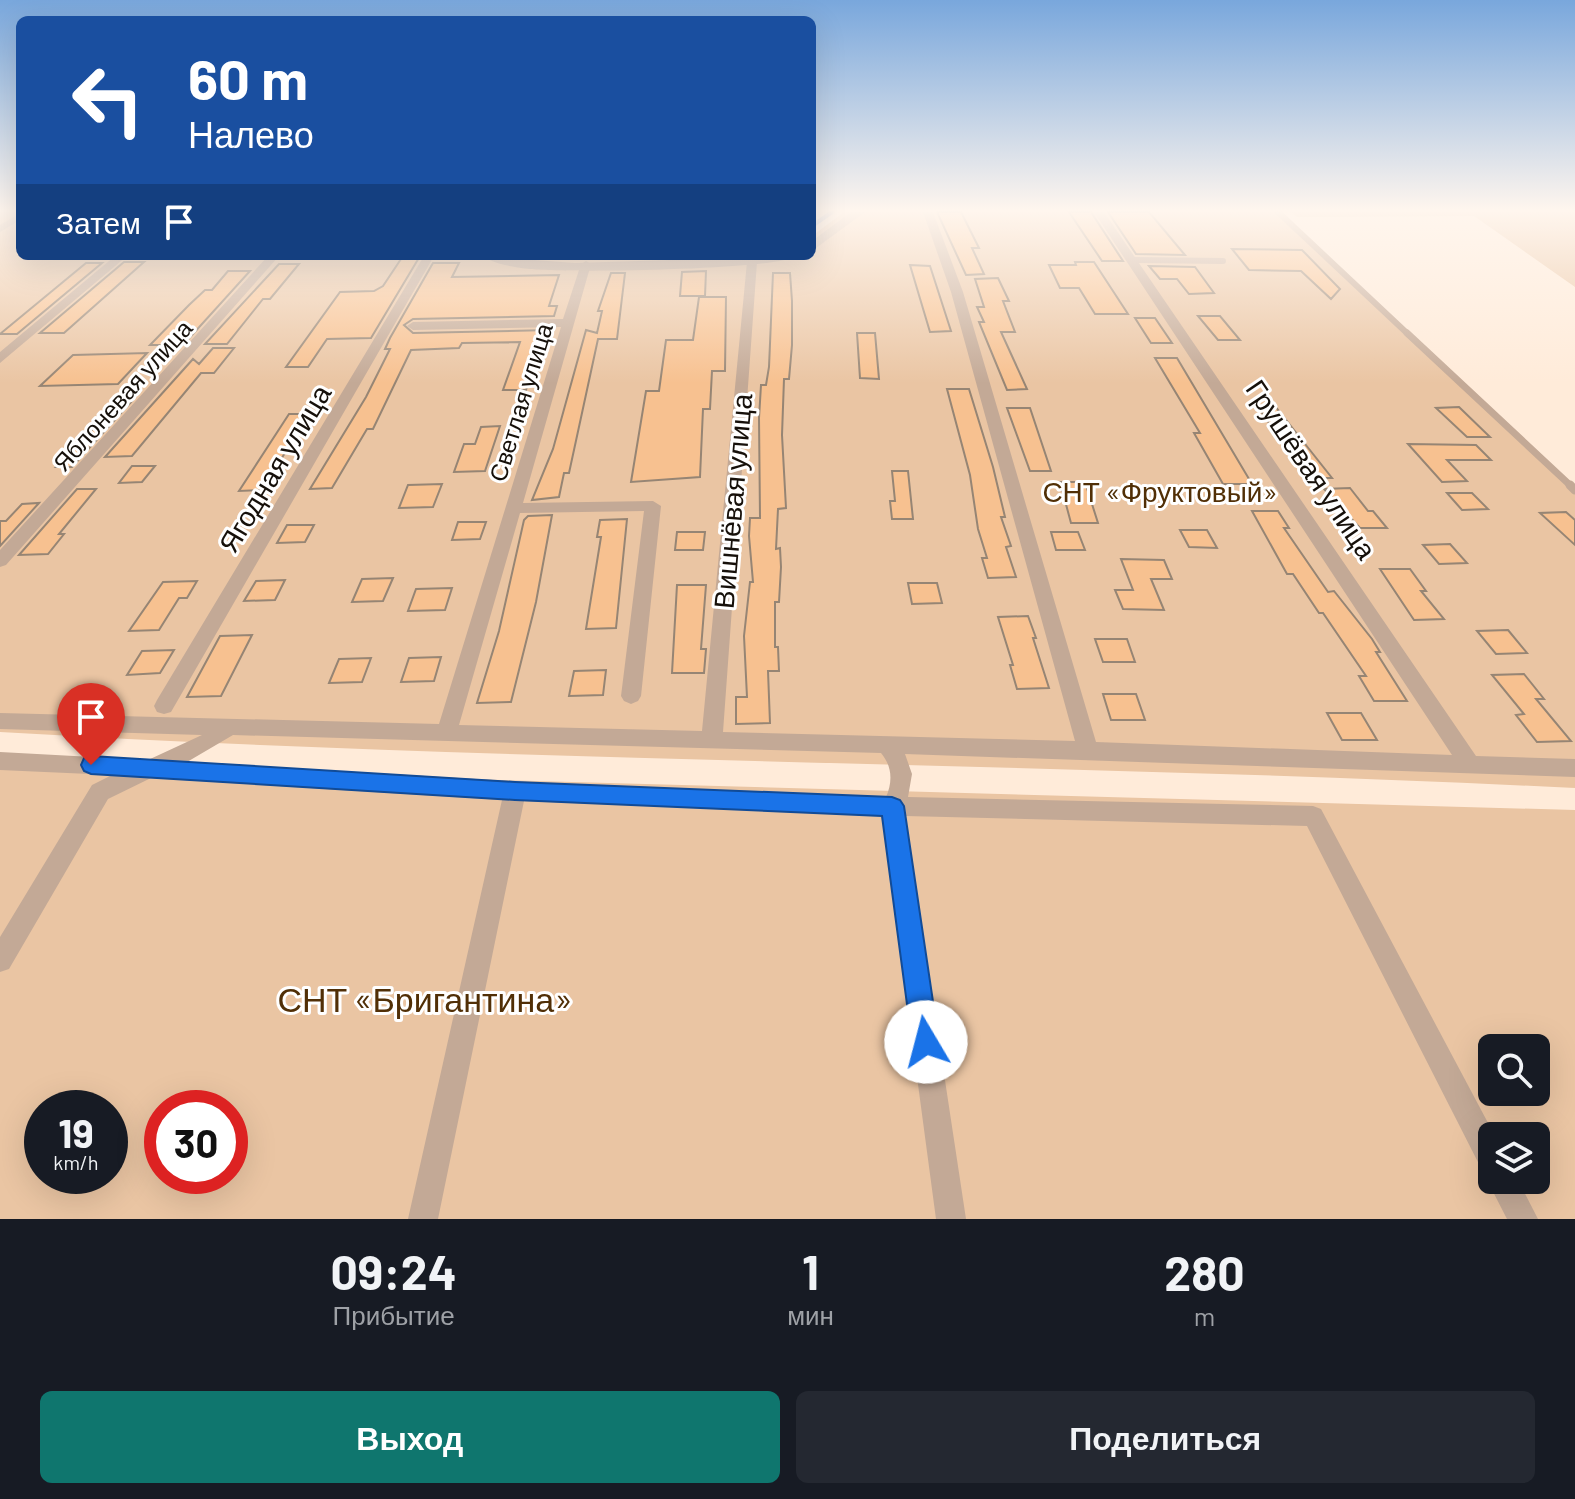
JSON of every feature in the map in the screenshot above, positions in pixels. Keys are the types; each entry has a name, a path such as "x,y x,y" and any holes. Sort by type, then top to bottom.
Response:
{"street":[{"path":"0,359 107,269"},
{"name":"Яблоневая улица","path":"0,561 159,388 263,269"},
{"name":"Ягодная улица","path":"164,706 421,269"},
{"name":"Светлая улица","path":"446,734 585,269"},
{"name":"Вишнёвая улица","path":"712,740 751,269"},
{"path":"949,269 1088,750"},
{"name":"Грушёвая улица","path":"1140,269 1470,764"},
{"path":"413,326 569,323"},
{"name":"Светлая улица","path":"514,508 653,506 631,696"},
{"path":"0,721 1088,750 1575,768"},
{"path":"0,960 100,792 211,742 229,727"},
{"path":"887,745 903,774 899,797 892,806 951,1219"},
{"path":"0,761 152,767 515,791 892,806 1313,816 1478,1133"},
{"path":"423,1219 515,791"},
{"path":"1510,1194 1523,1219"}],"lane":[{"path":"1339,269 1575,490"}],"green space":[{"name":"СНТ «Фруктовый»","path":"0,269 1341,269 1575,486 1575,788 1378,779 394,750 0,732"},
{"path":"1549,269 1575,269 1575,287"},
{"name":"СНТ «Бригантина»","path":"0,766 1575,810 1575,1219 0,1219"}],"building":[{"path":"79,269 95,269 17,334 0,334"},
{"path":"116,269 136,269 64,333 40,333"},
{"path":"274,269 295,269 270,299 263,299 227,344 205,344"},
{"path":"394,269 412,269 371,338 327,339 308,367 286,367 340,292 374,291 383,286"},
{"path":"430,269 456,269 452,277 559,275 549,306 557,306 554,316 413,319 404,325 413,333 550,330 546,343 540,343 526,390 503,390 520,342 462,343 459,348 411,350 373,429 367,429 332,488 310,489 366,397 390,349 385,349"},
{"path":"911,269 931,269 951,331 930,332"},
{"path":"963,269 982,269 984,274 966,275"},
{"path":"1051,269 1099,269 1128,314 1095,314 1079,288 1060,288"},
{"path":"1151,269 1196,269 1214,293 1189,294 1177,279 1160,279"},
{"path":"1320,269 1340,289 1331,299 1301,271 1249,270"},
{"path":"228,271 250,271 183,345 150,345 205,290 212,290"},
{"path":"706,271 705,296 680,296 682,272"},
{"path":"611,273 625,273 617,339 598,339 569,473 564,473 559,497 532,500 553,449 586,330 597,333 602,311 598,311"},
{"path":"773,273 790,273 792,301 792,345 789,379 784,379 782,435 786,508 778,509 776,549 780,548 781,567 779,602 775,602 775,647 778,647 779,671 768,671 770,723 736,724 736,697 747,697 744,636 750,582 753,582 750,518 760,518 759,418 761,385 766,385 769,367"},
{"path":"998,278 1009,301 1003,301 1015,332 1001,332 1027,389 1007,390 979,322 984,322 977,307 984,307 975,279"},
{"path":"699,297 726,297 725,371 712,371 710,409 703,409 700,477 631,482 646,391 659,391 666,340 693,340"},
{"path":"1198,316 1220,316 1240,340 1218,340"},
{"path":"1135,318 1155,318 1172,343 1151,343"},
{"path":"857,333 875,333 879,379 860,378"},
{"path":"213,348 234,348 214,373 201,373 132,456 105,457 193,359 199,364"},
{"path":"147,353 118,384 40,386 73,355"},
{"path":"1155,358 1177,358 1252,484 1223,484 1194,433 1200,433"},
{"path":"947,389 969,389 993,467 1005,517 1001,517 1011,546 1006,547 1016,577 988,578 982,558 987,558 978,529 970,475"},
{"path":"120,401 132,401 72,467 56,467"},
{"path":"1271,401 1332,478 1307,478 1260,410"},
{"path":"1459,407 1490,437 1467,437 1436,408"},
{"path":"1007,408 1030,408 1051,471 1030,471"},
{"path":"289,414 309,414 262,490 239,491"},
{"path":"500,426 485,471 454,472 464,444 475,444 481,427"},
{"path":"1408,444 1476,445 1491,460 1447,460 1467,481 1442,482"},
{"path":"132,466 155,466 142,482 119,483"},
{"path":"892,471 908,471 913,519 892,519 890,501 895,501"},
{"path":"1060,482 1085,482 1098,523 1071,523"},
{"path":"442,484 433,507 399,508 408,485"},
{"path":"1350,488 1368,511 1373,511 1387,528 1360,528 1324,489"},
{"path":"77,489 96,489 59,534 64,534 48,554 19,555"},
{"path":"1447,493 1472,493 1488,509 1462,510"},
{"path":"39,503 0,546 0,521 6,521 22,504"},
{"path":"1252,511 1278,511 1289,528 1284,528 1328,592 1334,591 1372,639 1380,652 1376,652 1407,701 1374,701 1359,676 1366,676 1293,574 1287,574"},
{"path":"1566,512 1575,520 1575,545 1540,513"},
{"path":"552,515 536,602 511,702 477,703 499,631 524,520 528,516"},
{"path":"627,519 616,628 586,629 601,537 597,537 600,520"},
{"path":"458,522 486,522 480,539 452,540"},
{"path":"287,525 314,525 305,542 277,543"},
{"path":"1180,530 1207,530 1217,548 1189,547"},
{"path":"677,532 705,532 703,550 675,550"},
{"path":"1051,532 1078,532 1085,550 1056,550"},
{"path":"1450,544 1467,563 1439,564 1423,545"},
{"path":"1121,559 1164,560 1172,579 1151,579 1164,610 1123,609 1115,590 1133,590"},
{"path":"1380,569 1410,569 1426,591 1421,591 1444,619 1414,620"},
{"path":"393,578 383,601 352,602 362,579"},
{"path":"285,580 275,600 244,601 256,581"},
{"path":"197,581 187,598 179,598 159,630 129,631 163,582"},
{"path":"908,583 937,583 942,603 912,604"},
{"path":"677,585 706,585 701,649 706,649 704,673 672,673"},
{"path":"452,588 445,610 408,611 416,589"},
{"path":"1028,616 1049,688 1017,689 1010,665 1013,665 998,617"},
{"path":"1508,630 1527,653 1496,654 1477,631"},
{"path":"252,635 221,696 187,697 220,636"},
{"path":"1095,639 1127,639 1135,662 1103,662"},
{"path":"174,650 160,673 127,675 142,651"},
{"path":"441,657 434,681 401,682 409,658"},
{"path":"371,658 362,682 329,683 339,659"},
{"path":"606,670 603,695 569,696 574,671"},
{"path":"1524,674 1544,699 1536,699 1571,741 1537,742 1516,715 1524,714 1492,675"},
{"path":"1103,694 1136,694 1145,720 1111,720"},
{"path":"1327,713 1361,713 1377,740 1342,740"}],"route":[{"path":"91,765 515,791 892,806 926,1042"}]}
